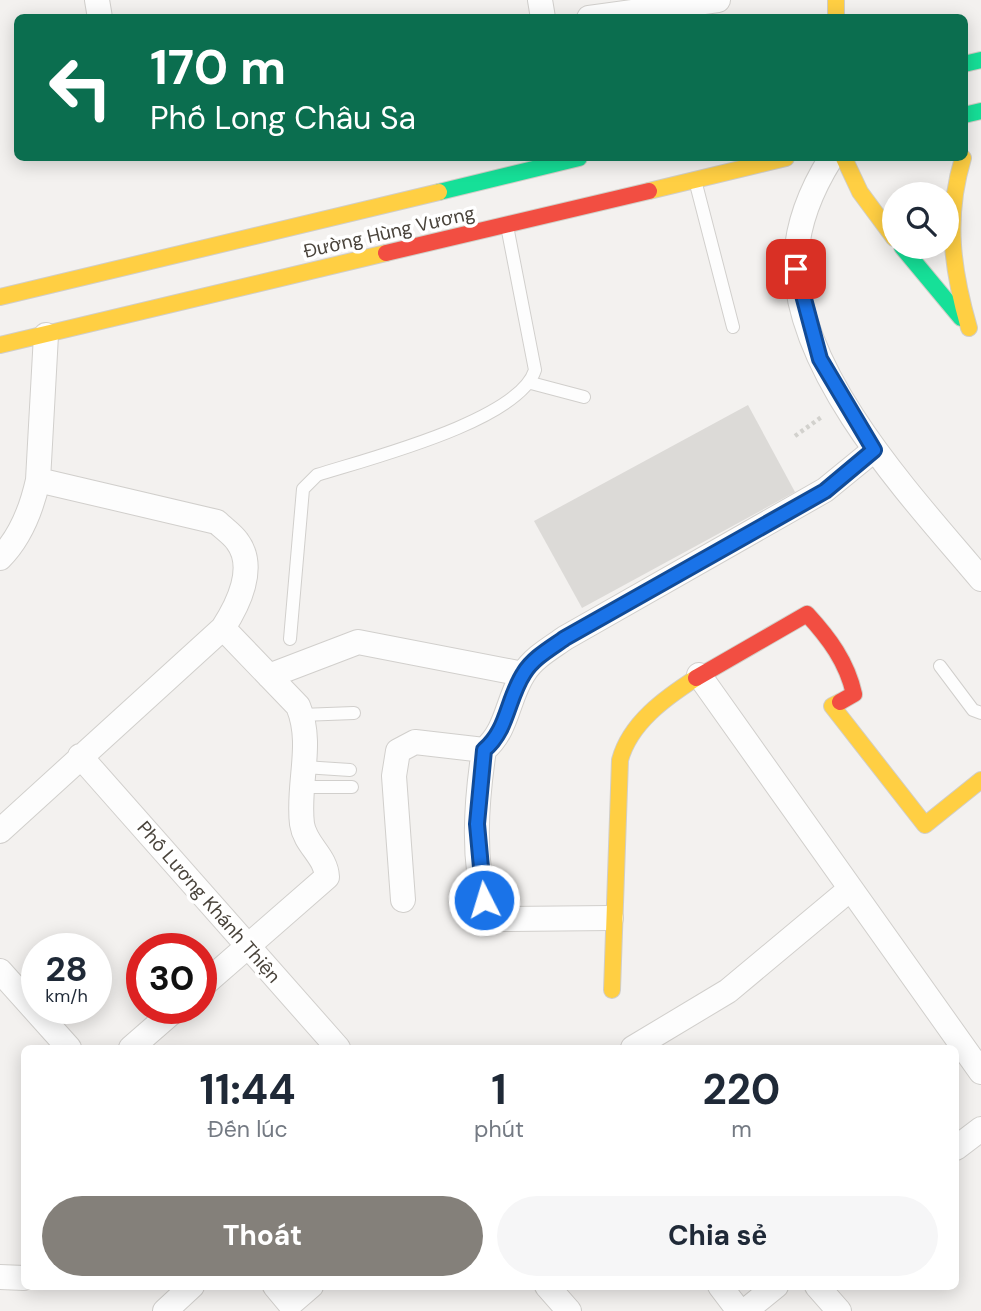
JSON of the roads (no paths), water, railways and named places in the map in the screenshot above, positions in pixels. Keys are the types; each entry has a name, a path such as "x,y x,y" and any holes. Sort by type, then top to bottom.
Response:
{"main road":[{"path":"968,144 981,111"},
{"name":"Đường Hùng Vương","path":"0,297 567,161"},
{"name":"Đường Hùng Vương","path":"0,345 774,161"},
{"path":"845,161 860,192 882,222"},
{"path":"963,161 951,201 949,248 969,328"},
{"path":"912,259 981,342"},
{"path":"612,990 611,918 618,768 626,742 662,703 699,675 807,614 831,639 851,675 854,694 832,706 925,825 981,780"}],"street":[{"path":"618,14 719,0"},
{"path":"830,161 807,206 798,245 796,269 813,337 844,401 874,450 981,579"},
{"path":"0,558 8,551 33,503 38,480 46,334"},
{"path":"402,900 394,776 398,751 415,742 484,750 498,739 523,674 539,657 565,638 825,491 874,450"},
{"path":"0,831 223,628 237,606 246,571 239,543 217,522 38,480"},
{"path":"217,973 327,877 327,867 304,836 305,728 302,715 298,706 223,628"},
{"path":"269,676 358,642 523,674"},
{"path":"699,675 849,890 981,1072"},
{"path":"484,750 477,824 487,912 497,919 611,918"},
{"name":"Phố Lương Khánh Thiện","path":"80,756 335,1045"},
{"path":"638,1045 728,991 849,890"},
{"path":"0,971 66,1045"},
{"path":"134,1045 159,1024"},
{"path":"959,1146 981,1129"},
{"path":"0,1278 21,1278"},
{"path":"165,1311 188,1290"},
{"path":"287,1300 304,1290"},
{"path":"551,1290 569,1311"},
{"path":"723,1290 739,1311"},
{"path":"745,1311 771,1290"},
{"path":"821,1290 839,1311"}],"lane":[{"path":"695,180 733,327"},
{"path":"290,639 303,489 317,475 470,424 531,383 535,370 507,226"},
{"path":"531,383 584,397"},
{"path":"940,666 973,710 981,713"},
{"path":"302,715 354,713"},
{"path":"303,777 349,770"},
{"path":"303,777 352,787"}]}
